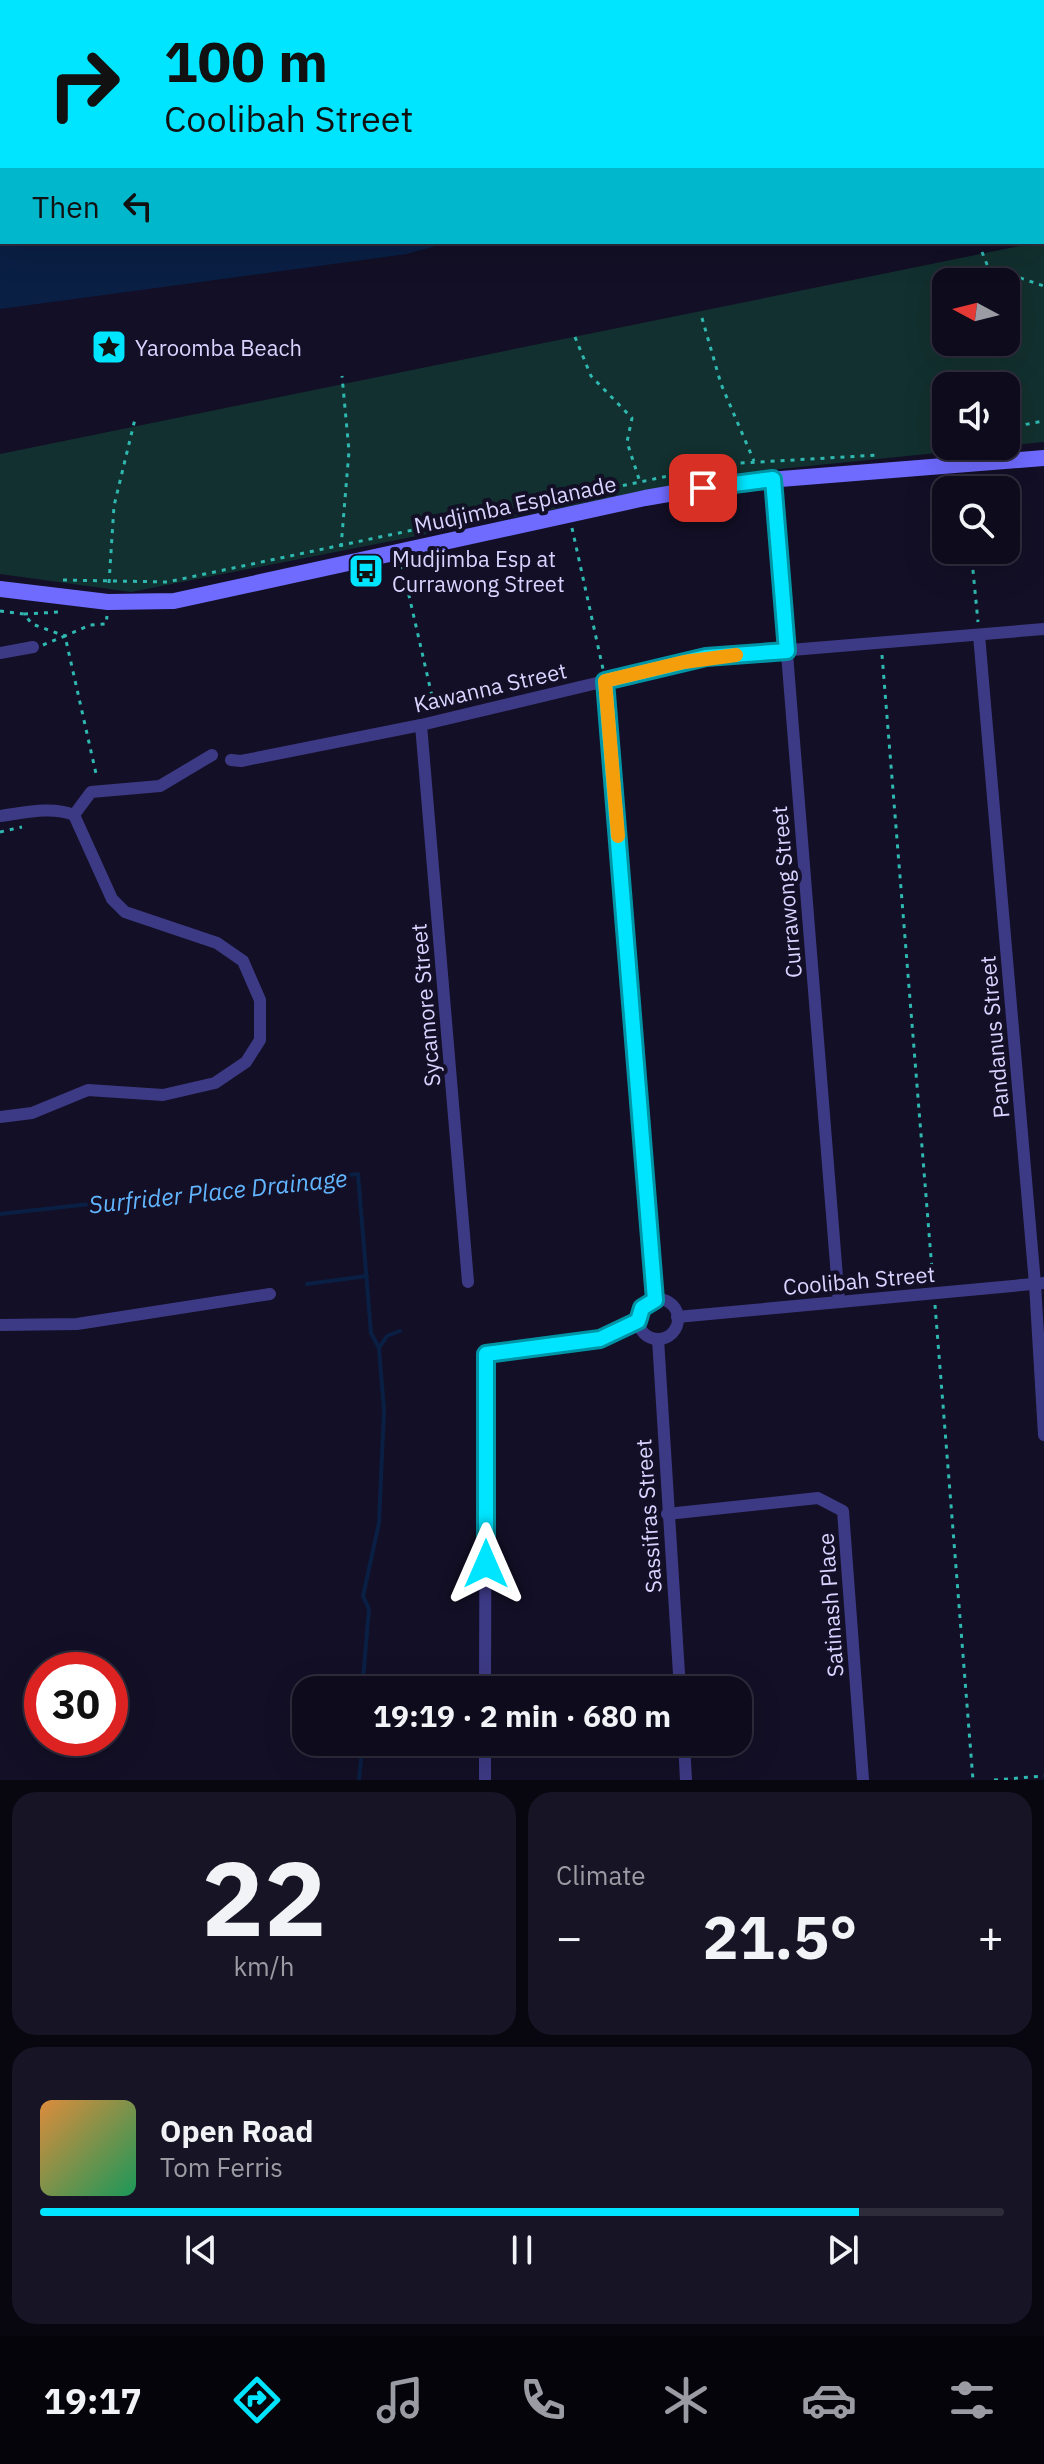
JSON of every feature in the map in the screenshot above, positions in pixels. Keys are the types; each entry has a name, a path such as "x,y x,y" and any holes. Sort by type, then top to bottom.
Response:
{"street":[{"name":"Mudjimba Esplanade","path":"0,589 108,609 174,601 645,498 766,480 1044,458"},
{"name":"Currawong Street","path":"766,480 787,651 839,1302"},
{"name":"Kawanna Street","path":"231,760 241,761 421,725 706,657 1044,629"},
{"name":"Pandanus Street","path":"979,635 1040,1283 1044,1435"},
{"path":"0,653 33,647"},
{"path":"605,681 655,1300"},
{"name":"Sycamore Street","path":"421,725 468,1282"},
{"path":"74,815 91,792 160,786 212,755"},
{"path":"0,816 49,811 74,815"},
{"path":"0,1117 32,1113 88,1090 163,1095 215,1083 246,1062 260,1040 260,1000 243,961 217,943 125,912 112,899 74,815"},
{"name":"Coolibah Street","path":"677,1317 1040,1283"},
{"path":"0,1325 77,1324 270,1294"},
{"path":"655,1300 668,1303 677,1317 674,1331 658,1339 645,1335 638,1321 642,1308 655,1300"},
{"path":"485,1676 486,1354 600,1339 638,1321"},
{"name":"Sassifras Street","path":"658,1339 679,1676"},
{"name":"Satinash Place","path":"667,1514 818,1498 843,1511 863,1780"},
{"path":"485,1756 485,1780"},
{"path":"685,1756 686,1780"}],"path":[{"path":"982,252 988,267 1044,286"},
{"path":"702,318 721,384 766,480"},
{"path":"575,337 591,376 632,418 627,442 645,498"},
{"path":"342,376 349,451 341,546 343,563"},
{"path":"33,647 90,625 106,624 114,506 135,419"},
{"path":"1020,425 1044,421"},
{"path":"569,515 605,681"},
{"path":"399,551 438,721"},
{"path":"972,564 979,635"},
{"path":"0,611 24,614 32,624 65,636"},
{"path":"65,636 98,781"},
{"path":"881,643 973,1780"},
{"path":"994,1780 1044,1776"}],"green space":[{"path":"1029,244 1044,244 1044,442 1020,445 1020,372 932,372 932,453 739,473 131,592 0,574 0,454"}],"water":[{"path":"0,244 443,244 407,254 0,309"}],"waterway":[{"name":"Surfrider Place Drainage","path":"0,1214 358,1174 371,1333 379,1348"},
{"path":"307,1284 367,1276"},
{"path":"363,1676 369,1609 363,1596 379,1523 384,1410 379,1348 387,1336 400,1331"},
{"path":"359,1780 362,1756"}],"slow traffic":[{"path":"618,836 605,681 706,657 736,655"}],"place":[{"name":"Yaroomba Beach","path":"109,347"},
{"name":"Mudjimba Esp at Currawong Street","path":"366,571"}],"route":[{"path":"486,1564 486,1354 600,1339 638,1321 642,1308 655,1300 605,681 706,657 787,651 773,479 703,488"}]}
